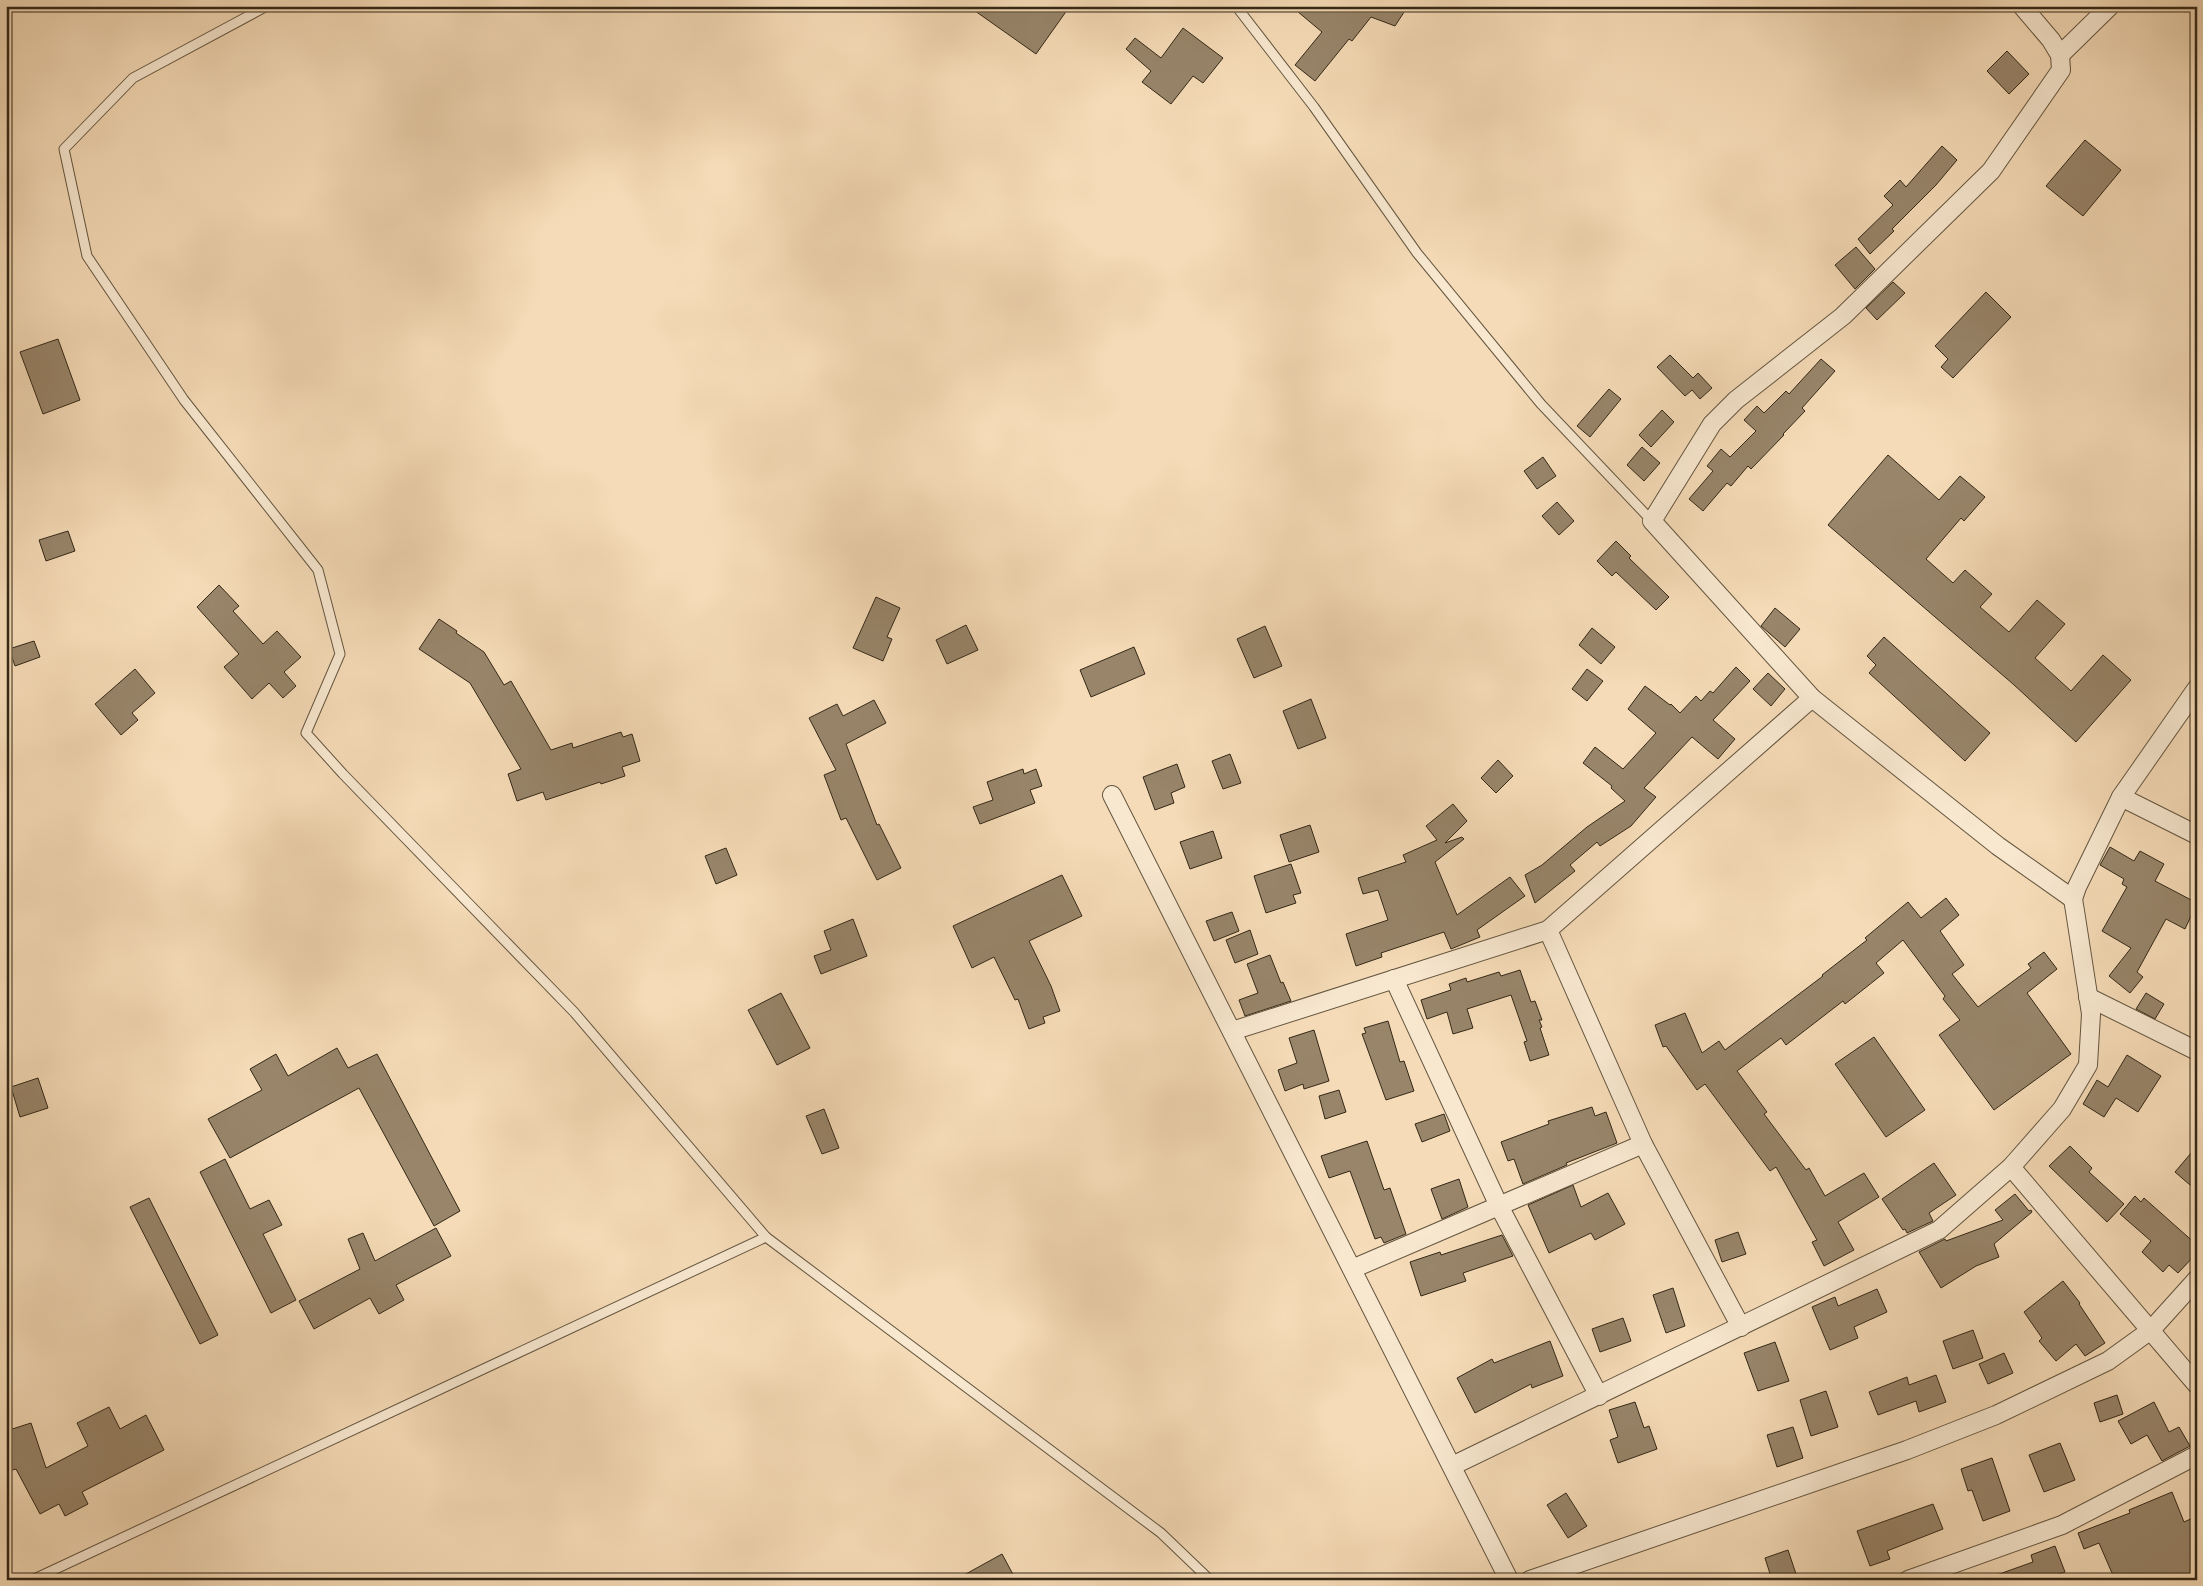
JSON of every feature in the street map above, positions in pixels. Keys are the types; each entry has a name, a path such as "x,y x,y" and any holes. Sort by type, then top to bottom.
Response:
{"street":[{"path":"2022,6 2051,40 2060,54 2061,70 1991,172 1843,316 1736,400 1712,424 1652,521 1812,698 1998,846 2074,899"},
{"path":"2060,54 2110,6"},
{"path":"1452,1466 1939,1230 2011,1167 2062,1109 2088,1065 2091,1014 2074,899 2077,887 2120,797 2197,688"},
{"path":"1232,1031 1548,930 1812,698"},
{"path":"1112,795 1509,1580"},
{"path":"2120,797 2197,835"},
{"path":"1548,930 1643,1144 1741,1327"},
{"path":"1394,979 1499,1206 1599,1396"},
{"path":"2088,997 2197,1051"},
{"path":"1352,1270 1643,1144"},
{"path":"2011,1167 2197,1385"},
{"path":"1530,1580 1907,1450 1996,1415 2108,1361 2151,1330 2197,1279"},
{"path":"1908,1580 2062,1525 2197,1455"}],"lane":[{"path":"267,6 133,78 64,149 87,256 184,400 318,570 340,654 306,733 342,774 574,1012 766,1236 1161,1533 1210,1580"},
{"path":"1236,6 1314,106 1417,253 1541,404 1652,521"},
{"path":"32,1580 766,1236"}],"building":[{"path":"968,6 1070,6 1036,54"},
{"path":"1291,6 1408,6 1395,26 1371,17 1352,41 1349,39 1315,81 1295,65 1322,32"},
{"path":"1183,28 1223,58 1203,83 1193,76 1171,104 1142,82 1151,71 1126,49 1135,38 1161,58"},
{"path":"2007,51 2029,74 2009,94 1987,71"},
{"path":"2085,140 2121,170 2083,216 2046,186"},
{"path":"1942,146 1957,160 1936,185 1892,229 1894,231 1870,254 1858,239 1893,205 1884,196 1900,180 1906,187"},
{"path":"1856,247 1875,269 1855,289 1835,265"},
{"path":"1893,282 1905,293 1877,320 1866,308"},
{"path":"1986,292 2011,317 1953,378 1941,367 1948,359 1935,346"},
{"path":"58,339 80,400 43,414 20,352"},
{"path":"1670,355 1693,378 1698,373 1712,388 1700,399 1692,390 1685,396 1657,367"},
{"path":"1821,359 1835,371 1802,408 1805,411 1751,469 1748,466 1731,486 1727,483 1703,511 1689,499 1713,471 1707,466 1721,449 1730,457 1756,431 1744,420 1757,406 1764,413 1786,391 1789,394"},
{"path":"1609,389 1621,399 1590,437 1577,426"},
{"path":"1662,410 1674,422 1651,447 1639,435"},
{"path":"1642,447 1660,463 1644,481 1627,465"},
{"path":"1888,455 1939,500 1960,476 1985,497 1964,521 1961,518 1926,559 1953,583 1965,570 1992,594 1980,607 2009,632 2037,600 2065,624 2035,658 2071,691 2103,655 2131,680 2076,742 2013,684 1828,525"},
{"path":"1543,457 1556,476 1537,489 1524,471"},
{"path":"1557,502 1574,521 1559,535 1542,516"},
{"path":"68,531 75,551 46,561 39,540"},
{"path":"1616,541 1631,556 1629,558 1669,597 1656,610 1616,572 1612,576 1597,561"},
{"path":"219,585 239,606 233,611 263,644 277,631 301,657 284,672 296,686 283,698 269,683 252,699 224,667 239,654 197,607"},
{"path":"876,597 900,608 887,637 892,639 883,661 853,648"},
{"path":"1775,608 1800,629 1785,647 1761,626"},
{"path":"439,619 484,652 504,685 511,681 551,750 572,743 573,748 621,732 623,737 632,734 640,761 622,767 625,776 601,784 600,782 546,800 543,792 517,801 508,774 521,769 470,683 419,649"},
{"path":"966,625 978,650 947,664 936,640"},
{"path":"1265,626 1282,666 1254,678 1237,639"},
{"path":"1592,628 1615,647 1601,664 1579,645"},
{"path":"1884,637 1990,733 1965,761 1869,673 1876,665 1867,656"},
{"path":"34,641 40,657 15,666 9,649"},
{"path":"1134,647 1145,674 1091,697 1080,670"},
{"path":"1736,667 1750,681 1713,720 1735,739 1718,759 1692,737 1644,788 1656,797 1631,826 1600,846 1597,842 1570,865 1575,871 1535,903 1525,875 1542,865 1587,827 1625,801 1611,788 1612,786 1583,763 1595,747 1623,769 1656,733 1628,709 1645,686 1671,704 1680,713 1696,696 1701,701 1710,691 1713,693"},
{"path":"135,669 155,693 132,713 138,720 121,735 95,704"},
{"path":"1587,669 1603,681 1587,701 1572,689"},
{"path":"1768,673 1785,689 1771,706 1753,689"},
{"path":"1311,699 1326,738 1298,749 1283,711"},
{"path":"874,700 886,723 846,744 877,825 879,824 901,868 877,880 846,818 841,820 824,775 836,770 809,718 837,704 843,716"},
{"path":"1230,754 1241,783 1223,789 1212,761"},
{"path":"1498,760 1513,776 1496,793 1481,778"},
{"path":"1177,764 1185,787 1171,793 1174,803 1155,810 1143,777"},
{"path":"1023,769 1024,774 1036,769 1042,786 1030,790 1035,803 980,824 973,807 993,800 987,782"},
{"path":"1453,804 1467,821 1445,843 1462,837 1464,839 1435,862 1457,915 1510,877 1525,896 1477,930 1480,937 1451,949 1444,932 1381,953 1382,957 1356,966 1346,934 1388,920 1378,890 1363,894 1358,878 1406,862 1403,855 1437,840 1426,826"},
{"path":"1310,825 1319,852 1289,862 1280,835"},
{"path":"1213,831 1222,858 1190,869 1180,842"},
{"path":"2110,847 2134,861 2140,851 2164,864 2155,881 2197,903 2185,929 2166,919 2137,972 2143,977 2130,993 2109,976 2131,948 2102,931 2127,887 2122,884 2124,879 2100,865"},
{"path":"726,848 737,875 716,884 705,856"},
{"path":"1291,864 1301,893 1293,895 1296,903 1266,913 1254,876"},
{"path":"1062,875 1082,916 1029,941 1051,986 1060,1011 1043,1017 1045,1023 1029,1029 1018,999 1015,1000 994,957 972,968 953,926"},
{"path":"1946,898 1959,915 1940,931 1964,965 1952,974 1978,1007 2031,968 2028,964 2044,952 2057,969 2027,993 2071,1054 1994,1110 1939,1035 1960,1020 1943,999 1945,996 1903,940 1876,963 1884,973 1845,1004 1843,1001 1786,1045 1781,1038 1737,1071 1767,1112 1764,1114 1806,1170 1809,1168 1825,1196 1864,1173 1879,1197 1838,1222 1854,1250 1824,1266 1812,1242 1817,1240 1776,1167 1770,1171 1705,1084 1697,1090 1666,1046 1663,1047 1655,1025 1685,1013 1702,1053 1719,1041 1725,1050 1823,976 1867,940 1865,938 1908,902 1921,918"},
{"path":"1232,912 1239,931 1214,941 1206,921"},
{"path":"853,919 867,956 821,974 814,956 831,950 824,931"},
{"path":"1250,930 1258,954 1235,963 1226,940"},
{"path":"1270,955 1281,983 1283,982 1291,1001 1245,1016 1239,1000 1258,993 1247,964"},
{"path":"1520,970 1531,1002 1535,1001 1542,1020 1539,1020 1542,1027 1540,1028 1549,1055 1530,1061 1524,1042 1527,1041 1511,995 1467,1009 1473,1028 1453,1034 1447,1012 1427,1019 1421,1000 1451,990 1449,984 1466,978 1467,982 1499,972 1501,976"},
{"path":"781,993 810,1048 777,1065 748,1010"},
{"path":"2146,993 2164,1004 2155,1019 2136,1009"},
{"path":"1388,1021 1400,1062 1404,1061 1414,1091 1386,1100 1362,1034 1366,1033 1364,1028"},
{"path":"1314,1030 1329,1081 1304,1089 1303,1084 1285,1091 1278,1070 1297,1063 1289,1038"},
{"path":"1874,1037 1925,1110 1886,1137 1835,1064"},
{"path":"337,1048 348,1068 377,1054 460,1211 434,1226 359,1088 230,1158 208,1119 262,1090 250,1069 276,1054 288,1076"},
{"path":"2127,1055 2161,1076 2138,1112 2116,1098 2104,1117 2083,1104 2097,1080 2108,1087"},
{"path":"38,1078 48,1108 20,1117 11,1087"},
{"path":"1339,1090 1346,1112 1325,1119 1319,1096"},
{"path":"1592,1107 1595,1116 1606,1112 1617,1143 1566,1163 1567,1165 1523,1184 1514,1159 1508,1161 1501,1142 1549,1124 1548,1121"},
{"path":"824,1109 839,1148 822,1154 806,1116"},
{"path":"1444,1114 1450,1131 1422,1142 1415,1124"},
{"path":"1367,1141 1384,1190 1390,1188 1406,1234 1384,1243 1381,1237 1375,1239 1350,1171 1329,1178 1321,1156"},
{"path":"2070,1146 2092,1168 2089,1172 2124,1204 2107,1222 2049,1166"},
{"path":"2197,1146 2197,1191 2175,1172"},
{"path":"225,1159 250,1209 269,1200 282,1225 263,1234 296,1300 271,1313 200,1172"},
{"path":"1934,1163 1956,1195 1929,1213 1933,1221 1907,1233 1882,1199"},
{"path":"1459,1179 1468,1207 1442,1219 1431,1189"},
{"path":"1573,1185 1581,1207 1608,1193 1625,1224 1595,1240 1591,1233 1549,1253 1528,1205"},
{"path":"2015,1194 2032,1212 1994,1244 1999,1257 1976,1266 1941,1288 1919,1252 1945,1239 1946,1241 2003,1220 1995,1210"},
{"path":"2135,1196 2141,1202 2144,1198 2197,1245 2197,1253 2178,1273 2169,1265 2163,1272 2142,1252 2151,1241 2120,1214"},
{"path":"149,1198 218,1335 200,1344 130,1207"},
{"path":"436,1228 451,1256 396,1285 404,1300 379,1314 370,1298 314,1329 299,1301 360,1269 348,1239 363,1233 375,1261"},
{"path":"1738,1232 1746,1254 1722,1262 1715,1240"},
{"path":"1502,1235 1513,1256 1463,1273 1466,1281 1421,1296 1410,1262 1440,1252 1441,1255"},
{"path":"2063,1281 2080,1303 2105,1343 2085,1356 2076,1344 2056,1361 2039,1341 2042,1338 2024,1312"},
{"path":"1673,1288 1685,1326 1666,1333 1653,1295"},
{"path":"1877,1289 1887,1312 1854,1327 1858,1338 1830,1350 1812,1307 1835,1297 1838,1306"},
{"path":"1623,1318 1631,1341 1600,1352 1592,1329"},
{"path":"1973,1330 1983,1358 1953,1369 1943,1341"},
{"path":"1550,1341 1563,1376 1532,1388 1531,1384 1475,1413 1457,1378 1492,1359 1494,1363"},
{"path":"1775,1342 1789,1381 1758,1391 1744,1353"},
{"path":"2004,1353 2013,1373 1988,1384 1979,1364"},
{"path":"1936,1375 1946,1402 1919,1412 1916,1401 1878,1415 1869,1392 1907,1377 1909,1385"},
{"path":"1826,1391 1838,1427 1811,1436 1800,1400"},
{"path":"2117,1395 2123,1414 2100,1422 2094,1403"},
{"path":"1635,1402 1644,1428 1649,1426 1657,1449 1618,1463 1610,1440 1618,1437 1609,1410"},
{"path":"2154,1402 2169,1432 2179,1427 2190,1446 2162,1461 2147,1435 2131,1444 2118,1421"},
{"path":"109,1407 120,1429 146,1415 164,1450 82,1492 88,1504 65,1516 59,1504 40,1514 16,1469 6,1472 6,1431 31,1423 46,1468 88,1446 77,1423"},
{"path":"1793,1427 1803,1458 1777,1467 1767,1435"},
{"path":"2060,1443 2075,1480 2044,1492 2029,1455"},
{"path":"1992,1458 2010,1511 1983,1521 1972,1490 1968,1491 1961,1469"},
{"path":"2172,1492 2184,1522 2197,1516 2197,1580 2115,1580 2099,1543 2084,1549 2078,1533 2130,1513 2129,1510"},
{"path":"1566,1493 1587,1526 1568,1538 1547,1505"},
{"path":"1933,1504 1943,1529 1887,1551 1890,1559 1870,1566 1857,1531"},
{"path":"2055,1546 2065,1572 2042,1580 1992,1580 1991,1577 2033,1562 2031,1555"},
{"path":"1788,1550 1798,1580 1772,1580 1765,1558"},
{"path":"1002,1554 1016,1580 955,1580"}]}
